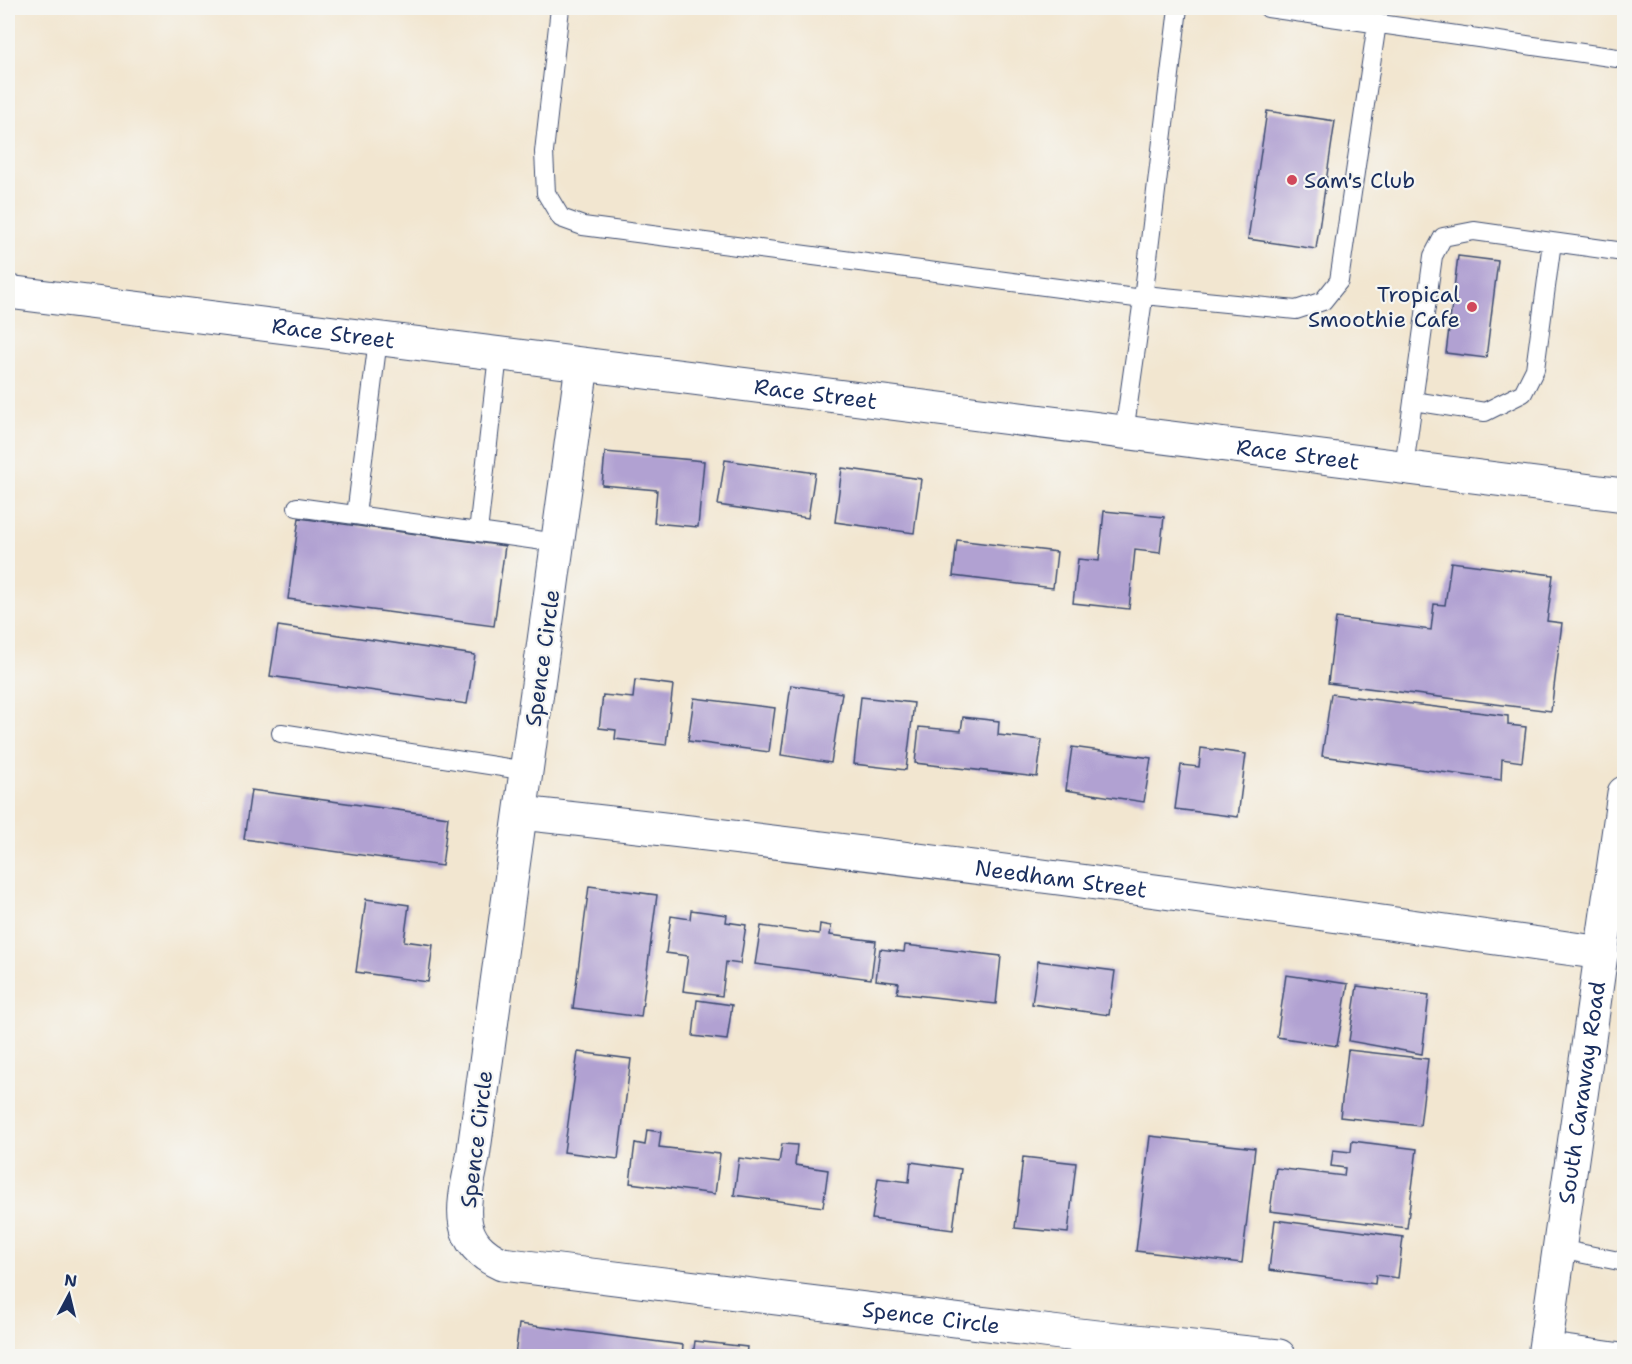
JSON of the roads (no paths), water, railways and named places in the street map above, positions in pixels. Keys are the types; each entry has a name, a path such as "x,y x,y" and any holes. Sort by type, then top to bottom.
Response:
{"street":[{"name":"Race Street","path":"8,292 1624,495"},
{"name":"Spence Circle","path":"582,365 473,1157 464,1208 469,1238 485,1257 502,1264 1060,1333 1279,1356"},
{"name":"South Caraway Road","path":"1545,1349 1624,793"},
{"name":"Needham Street","path":"521,813 786,842 1089,881 1602,953"}],"lane":[{"path":"560,8 544,152 546,193 561,218 583,226 1143,297 1296,310 1323,301 1339,281 1377,23"},
{"path":"1124,433 1178,8"},
{"path":"1268,8 1346,13 1377,23 1624,59"},
{"path":"1404,467 1432,256 1443,237 1474,231 1624,252"},
{"path":"1413,400 1485,412 1523,393 1535,369 1552,242"},
{"path":"356,515 378,339"},
{"path":"478,532 498,355"},
{"path":"297,507 558,543"},
{"path":"281,733 527,771"},
{"path":"1559,1249 1624,1262"},
{"path":"1545,1349 1624,1353"}],"place":[{"name":"Sam's Club","path":"1292,180"},
{"name":"Tropical Smoothie Cafe","path":"1472,307"}]}
